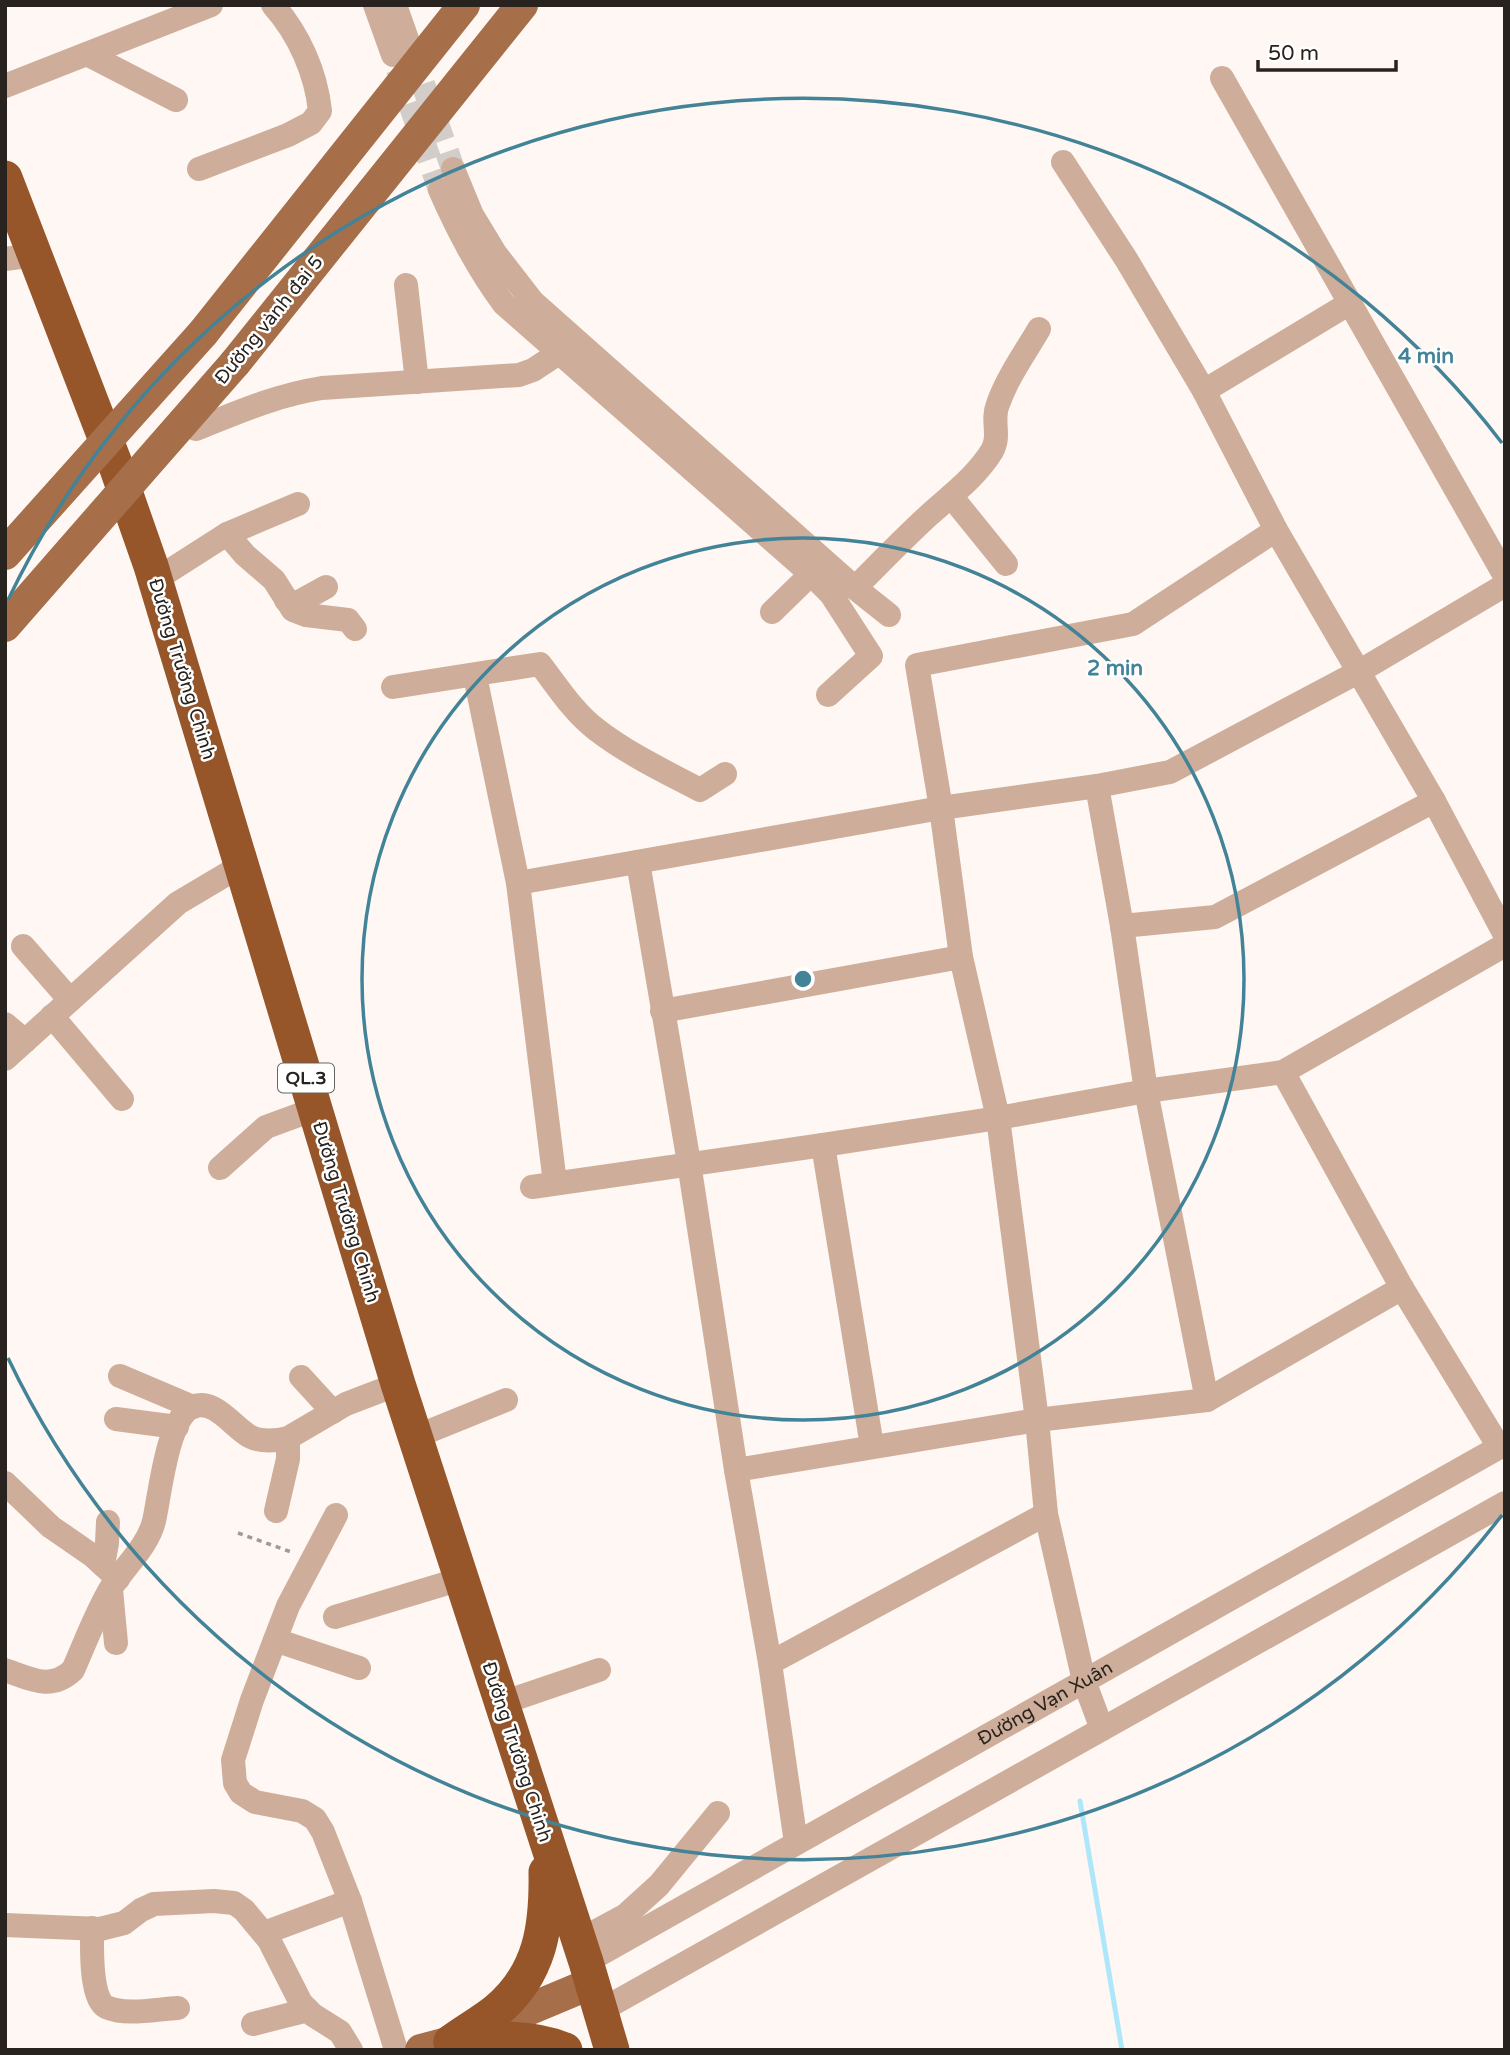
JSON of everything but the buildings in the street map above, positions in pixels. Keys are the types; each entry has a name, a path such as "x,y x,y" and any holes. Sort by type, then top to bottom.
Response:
{"highway":[{"name":"Đường Trường Chinh","path":"5,178 20,257 116,466 155,580 398,1384 612,2050"},
{"path":"436,2046 496,2011 515,1993 530,1969 544,1929 546,1840"},
{"path":"436,2046 519,2039 545,2042 565,2050"}],"main road":[{"path":"5,554 203,333 464,5"},
{"name":"Đường vành đai 5","path":"5,626 235,363 522,5"},
{"name":"Đường Vạn Xuân","path":"436,2046 589,1974"}],"street":[{"path":"5,86 211,5"},
{"path":"199,169 288,135 311,122 320,111 318,91 301,46 274,5"},
{"path":"375,5 401,48 395,5"},
{"path":"87,54 176,100"},
{"path":"1222,78 1505,576"},
{"path":"1063,162 1126,259 1204,391 1276,530 1360,670 1505,935"},
{"path":"453,169 472,215 495,253 533,302 855,588 889,615"},
{"path":"440,190 482,275 505,304 831,594 871,656 828,695"},
{"path":"406,285 417,382"},
{"path":"1204,391 1350,303"},
{"path":"855,588 927,517 965,484 994,447 998,435 994,418 998,404 1039,329"},
{"path":"196,429 266,400 293,392 519,375 534,370 559,353"},
{"path":"951,496 1006,564"},
{"path":"155,580 227,534 298,505"},
{"path":"1102,1729 1084,1681 1046,1514 1037,1420 998,1118 961,957 941,808 917,665 1133,624 1276,530"},
{"path":"227,534 245,555 274,580 293,610 306,615 348,620 355,629"},
{"path":"772,612 811,574"},
{"path":"518,883 941,808 1097,786 1170,772 1360,670 1505,585"},
{"path":"286,600 297,603 327,587"},
{"path":"393,687 540,664 565,698 595,729 657,768 700,790 724,774"},
{"path":"475,676 518,883 543,1185 823,1145 998,1118 1146,1091 1283,1072 1505,945"},
{"path":"1097,786 1122,926 1146,1091 1207,1400"},
{"path":"1122,926 1216,916 1434,801"},
{"path":"638,862 689,1163 736,1470 770,1663 796,1843"},
{"path":"5,1059 178,903 242,865"},
{"path":"23,946 122,1099"},
{"path":"662,1011 961,957"},
{"path":"5,1024 25,1041"},
{"path":"1283,1072 1402,1288 1502,1445"},
{"path":"220,1168 266,1127 315,1110"},
{"path":"823,1145 872,1446"},
{"path":"736,1470 1037,1420 1207,1400 1402,1288"},
{"path":"120,1376 193,1407"},
{"path":"301,1377 333,1412"},
{"path":"5,1670 50,1683 62,1680 73,1670 110,1578 137,1554 153,1524 162,1473 183,1414 193,1407 204,1405 252,1438 277,1441 288,1438 333,1412 398,1384"},
{"path":"415,1437 506,1401"},
{"path":"116,1419 177,1427"},
{"path":"276,1511 288,1459 288,1438"},
{"name":"Đường Vạn Xuân","path":"589,1974 796,1843 1502,1445"},
{"path":"5,1483 51,1527 93,1556 110,1578"},
{"name":"Đường Vạn Xuân","path":"589,1974 1102,1729 1505,1503"},
{"path":"770,1663 1046,1514"},
{"path":"336,1515 288,1606 275,1640 233,1760 235,1783 241,1793 255,1802 302,1811 315,1819 323,1832 350,1901 396,2050"},
{"path":"108,1522 107,1543 116,1643"},
{"path":"335,1617 461,1579"},
{"path":"275,1640 359,1668"},
{"path":"502,1703 599,1670"},
{"path":"589,1974 626,1915 659,1885 718,1813"},
{"path":"5,1925 111,1928 154,1904 214,1901 234,1903 244,1910 264,1933 301,2003 340,2032 351,2050"},
{"path":"264,1933 350,1901"},
{"path":"92,1928 95,1988 99,2001 106,2007 127,2011 178,2008"},
{"path":"253,2024 308,2010"}],"path":[{"path":"238,1533 312,1559"}],"waterway":[{"path":"1080,1801 1122,2050"}],"tunnel":[{"path":"411,50 453,169"},
{"path":"398,69 440,190"}]}
